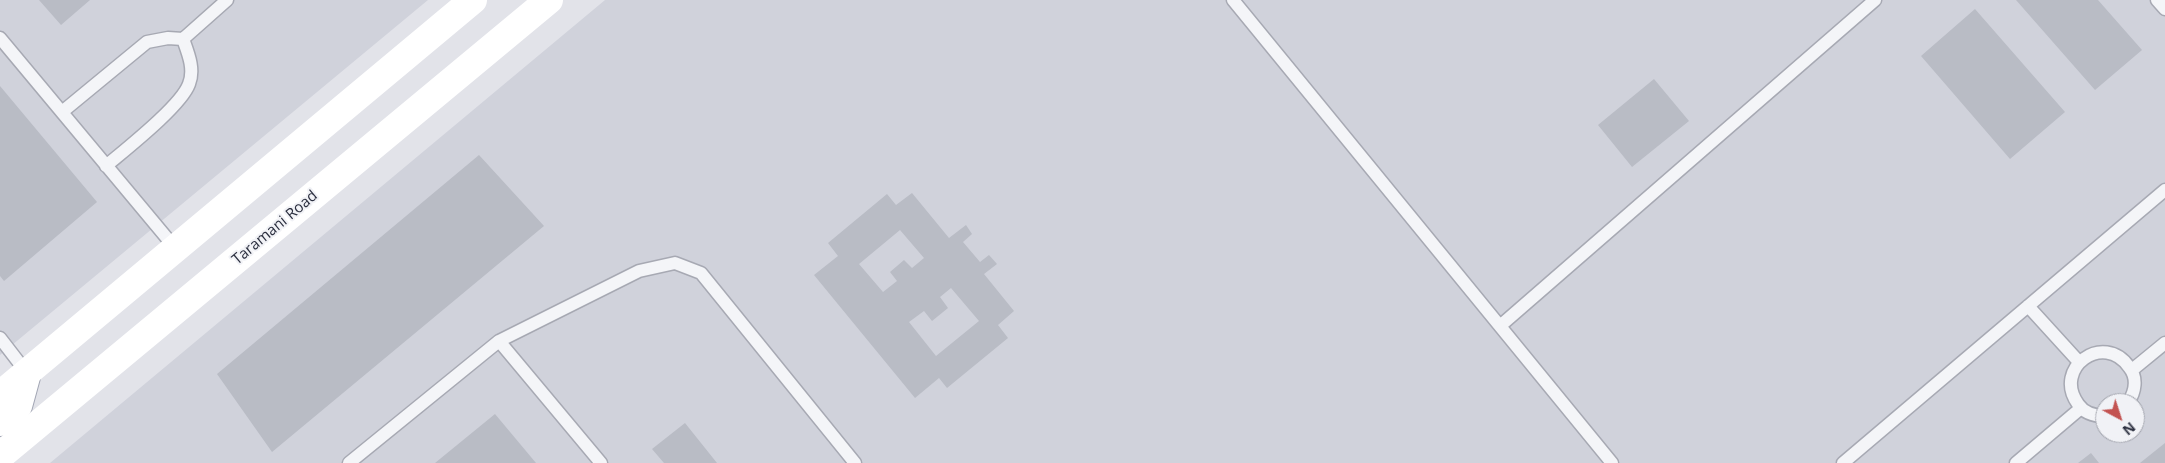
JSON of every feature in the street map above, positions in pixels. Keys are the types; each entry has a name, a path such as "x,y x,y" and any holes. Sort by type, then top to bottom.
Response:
{"street":[{"path":"0,395 473,0"},
{"name":"Taramani Road","path":"0,456 549,0"},
{"path":"0,422 18,406 27,373"}],"lane":[{"path":"62,112 147,42 168,38 183,39 228,0"},
{"path":"1233,0 1612,463"},
{"path":"1500,326 1875,0"},
{"path":"2157,0 2165,9"},
{"path":"0,38 176,249"},
{"path":"106,166 175,105 189,84 192,67 183,39"},
{"path":"1843,463 2165,190"},
{"path":"349,463 499,342 639,271 675,263 701,273 855,463"},
{"path":"2028,306 2079,362"},
{"path":"0,338 27,373"},
{"path":"499,342 601,463"},
{"path":"2132,370 2165,343"},
{"path":"2095,415 2081,408 2073,397 2070,385 2072,373 2079,362 2089,354 2101,352 2114,354 2125,360 2132,370 2135,382 2133,393"},
{"path":"2016,463 2081,408"}],"shaded area":[{"path":"0,0 428,0 0,355"},
{"path":"605,0 2165,0 2165,463 50,463"}],"building":[{"path":"39,0 90,0 61,25"},
{"path":"2016,0 2098,0 2142,50 2095,90"},
{"path":"1975,9 2065,112 2010,159 1921,56"},
{"path":"1654,79 1689,121 1632,167 1598,125"},
{"path":"0,86 97,202 4,281 0,276"},
{"path":"479,155 544,226 272,452 217,374"},
{"path":"912,193 949,238 966,225 972,234 963,242 980,262 989,255 997,264 984,274 1014,311 998,325 1008,338 947,388 939,378 915,398 814,275 838,256 828,243 887,194 896,205","holes":["900,230 924,258 912,268 904,260 890,272 897,281 883,292 859,264","951,288 979,321 936,356 909,322 924,311 932,321 948,308 940,297"]},
{"path":"495,414 536,463 435,463"},
{"path":"685,423 717,463 664,463 652,449"},
{"path":"2165,443 2165,463 2140,463"},
{"path":"2091,453 2099,463 2078,463"}]}
